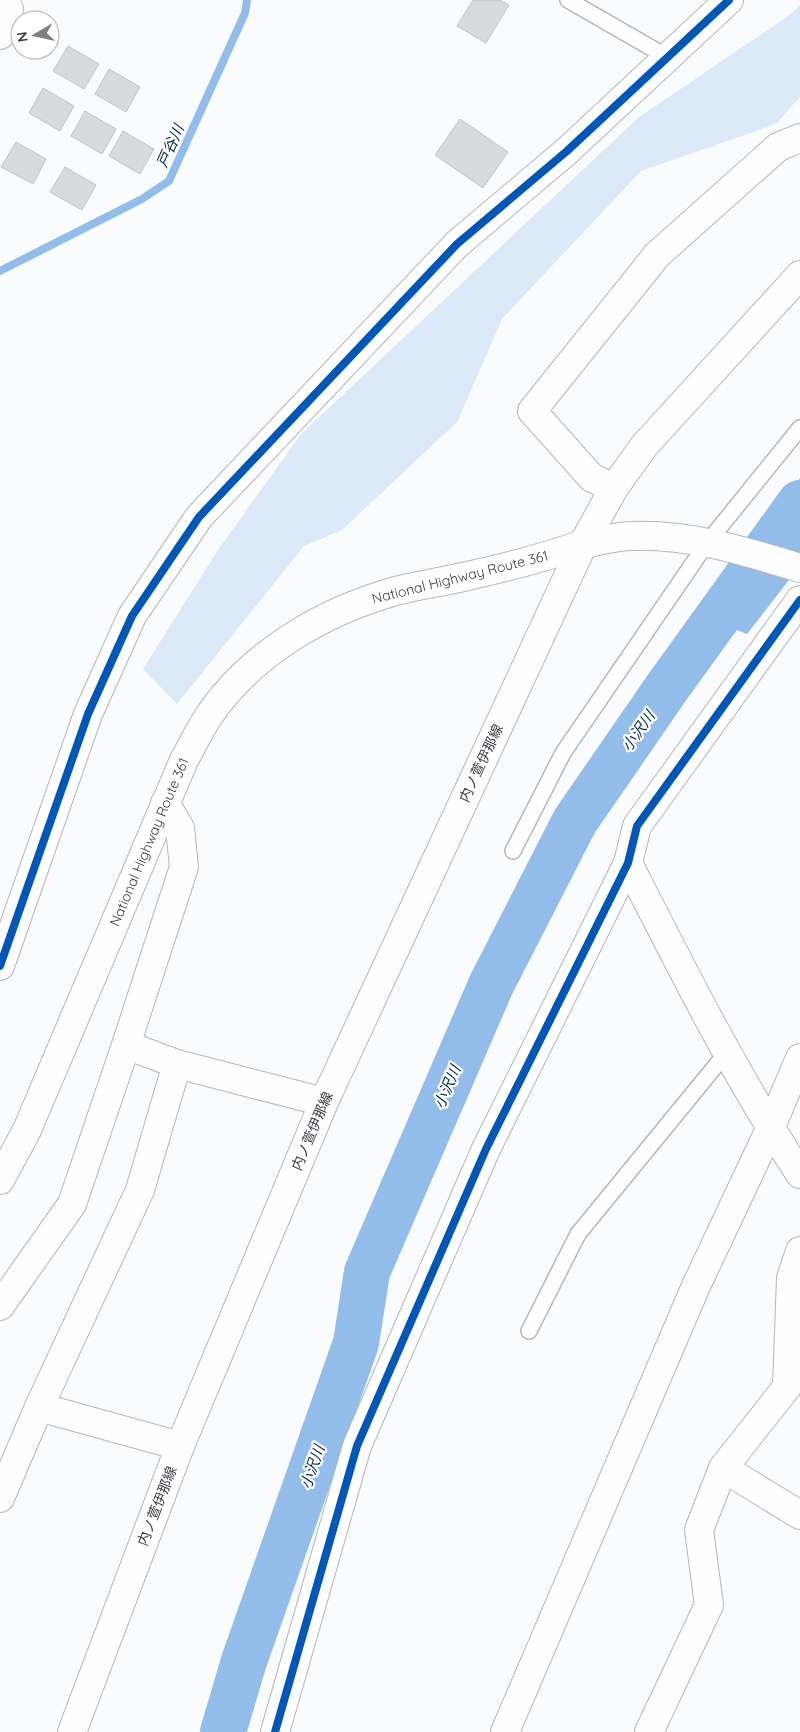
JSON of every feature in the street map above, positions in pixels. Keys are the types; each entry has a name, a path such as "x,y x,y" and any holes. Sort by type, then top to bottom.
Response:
{"main road":[{"path":"0,35 9,9 5,0"},
{"path":"0,966 88,714 132,616 199,517 457,244 568,151 667,56 729,0"},
{"path":"614,488 592,478 532,411 657,255 778,146 800,138"},
{"path":"583,544 614,488 644,446 800,275"},
{"name":"National Highway Route 361","path":"0,1180 27,1130 165,803 184,760 208,716 241,678 307,627 343,608 397,591 547,557 583,544 631,536 677,538 716,544 800,568"},
{"name":"内ノ萱伊那線","path":"72,1732 180,1446 324,1102 583,544"},
{"path":"275,1732 358,1446 486,1149 628,863 637,826 800,600"},
{"path":"0,1306 72,1204 126,1045 184,867 180,828 165,803"},
{"path":"628,863 727,1052 770,1129 800,1174"},
{"path":"126,1045 177,1064 324,1102"},
{"path":"505,1732 696,1286 770,1129 800,1058"},
{"path":"1,1493 140,1190 177,1064"},
{"path":"649,1732 709,1605 699,1530 723,1468 787,1387 791,1278 800,1251"},
{"path":"39,1407 180,1446"},
{"path":"723,1468 800,1516"}],"lane":[{"path":"568,0 667,56"},
{"path":"512,851 563,753 800,428"},
{"path":"529,1331 578,1234 727,1052"}],"shaded area":[{"path":"800,5 800,97 776,124 641,171 502,319 457,422 342,530 304,546 177,704 143,669 218,550 301,434 639,117 790,15"}],"water":[{"path":"800,478 800,566 747,634 731,628 701,604"}],"building":[{"path":"473,0 500,0 509,5 486,43 457,26"},
{"path":"68,46 99,64 84,89 53,71"},
{"path":"109,69 140,87 126,112 95,94"},
{"path":"43,88 74,106 60,131 29,113"},
{"path":"85,111 116,129 102,154 71,136"},
{"path":"460,119 508,152 483,188 435,155"},
{"path":"123,131 154,149 140,174 109,156"},
{"path":"16,142 46,159 33,184 1,167"},
{"path":"65,167 96,185 82,210 50,192"}],"waterway":[{"name":"戸谷川","path":"0,271 142,199 169,181 245,13 247,0"},
{"name":"小沢川","path":"223,1732 244,1661 356,1343 367,1272 491,985 575,821 666,689 800,503"}],"cycle path":[{"path":"0,966 88,714 132,616 199,517 457,244 567,151 729,0"},
{"path":"275,1732 357,1446 486,1149 628,863 637,826 800,600"}]}
